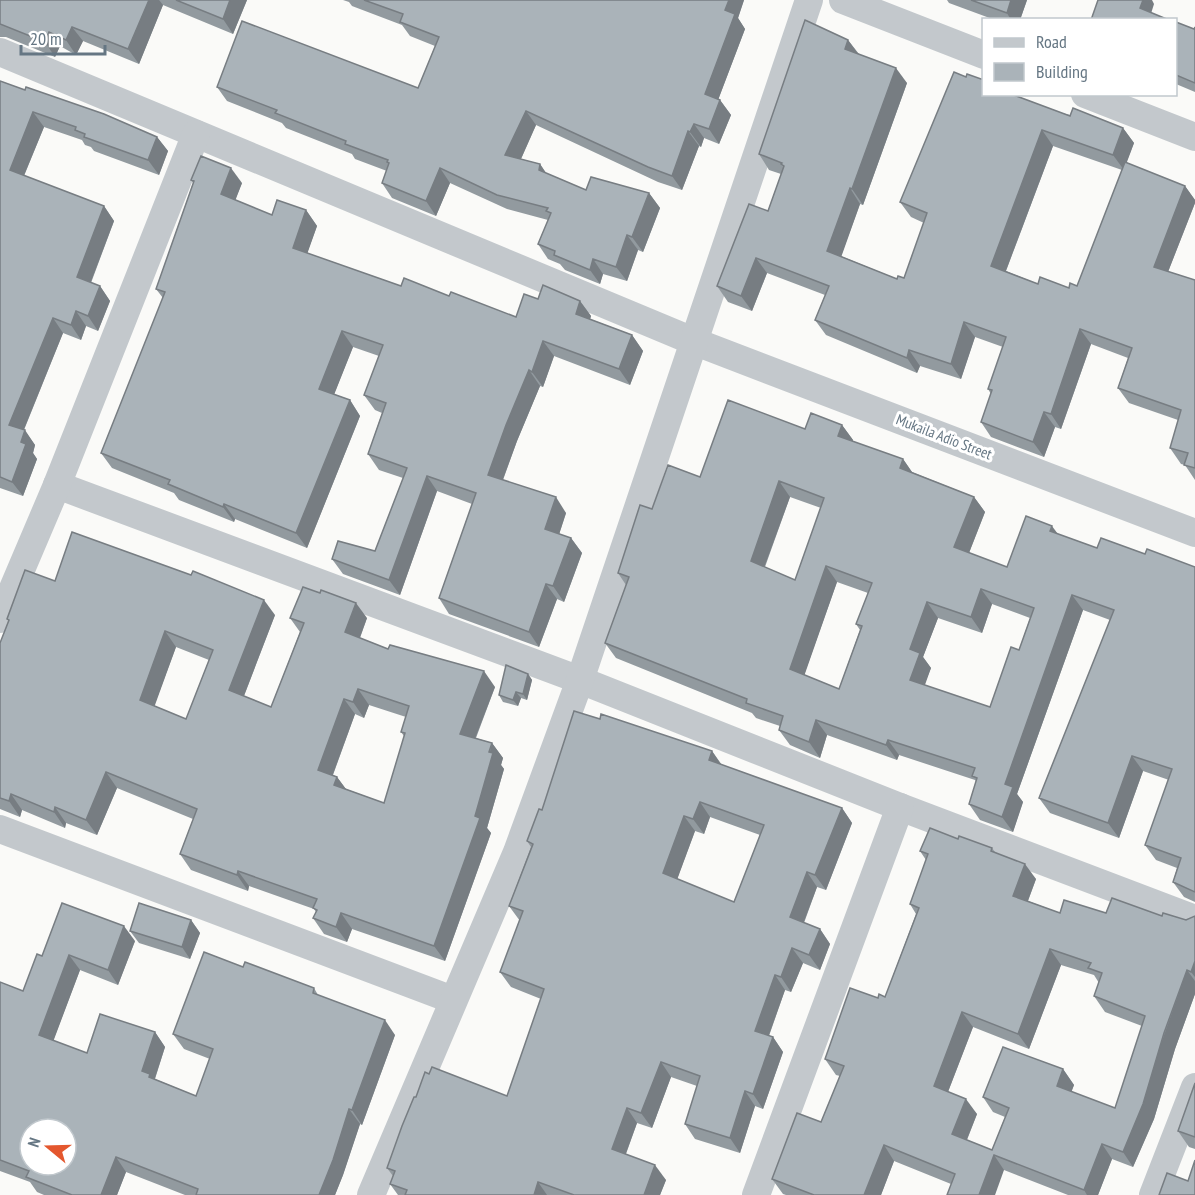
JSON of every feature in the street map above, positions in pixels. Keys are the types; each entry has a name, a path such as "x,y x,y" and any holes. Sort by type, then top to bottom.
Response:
{"street":[{"path":"371,1195 517,852 580,680 809,0"},
{"path":"843,0 982,54"},
{"name":"Mukaila Adio Street","path":"0,52 693,341 1195,532"},
{"path":"1090,96 1195,137"},
{"path":"0,619 57,485 196,135"},
{"path":"57,485 580,680 900,807 1195,919"},
{"path":"756,1195 900,807"},
{"path":"0,829 453,1000"},
{"path":"1153,1195 1195,1087"}],"building":[{"path":"0,0 149,0 128,49 72,27 66,40 49,32 45,42 0,24"},
{"path":"176,0 230,0 223,19"},
{"path":"364,0 729,0 725,10 735,14 705,94 720,100 709,129 694,124 690,132 688,131 672,176 526,111 505,155 540,164 539,170 586,190 591,177 649,193 632,237 627,235 616,267 593,259 590,270 554,255 555,251 538,244 551,213 546,211 548,208 497,195 440,168 426,201 382,183 388,160 275,113 277,110 217,87 242,21 418,88 439,37 400,22 403,14"},
{"path":"971,0 1011,0 1007,13"},
{"path":"1098,0 1143,0 1140,8 1164,18 1092,18"},
{"path":"805,20 848,40 845,49 896,68 827,251 897,279 898,276 904,278 927,213 900,202 954,72 966,77 967,74 982,79 982,96 1016,96 1070,116 1073,108 1123,128 1113,155 1042,130 991,266 1038,284 1040,277 1069,288 1070,283 1077,286 1125,162 1185,186 1154,267 1195,280 1195,468 1184,465 1188,453 1170,448 1181,410 1118,388 1132,348 1080,329 1051,414 1044,412 1033,442 981,422 992,390 988,389 1006,337 964,322 951,364 909,350 907,358 815,320 829,286 756,258 741,296 717,286 749,204 768,211 784,166 782,163 759,154"},
{"path":"1177,22 1194,29 1195,27 1195,83 1177,75"},
{"path":"0,81 25,90 26,87 104,114 157,137 148,160 84,137 85,134 75,130 76,127 33,112 10,170 104,206 77,277 100,286 88,316 76,311 71,325 53,318 9,425 25,430 21,442 26,444 12,482 0,477"},
{"path":"201,156 231,168 221,194 272,215 277,200 306,210 293,248 401,286 404,278 449,296 451,292 516,317 524,294 538,299 543,285 580,301 576,314 632,335 619,369 543,341 532,372 529,370 506,425 488,475 556,497 545,529 571,538 553,586 546,584 529,632 439,598 476,493 427,476 389,580 332,559 338,541 375,551 407,468 368,454 386,403 364,395 383,345 342,331 319,389 350,400 296,533 224,504 223,507 168,484 170,480 101,453 165,292 156,289"},
{"path":"728,400 805,429 811,413 842,425 838,436 903,459 900,468 974,497 954,547 1007,567 1026,516 1052,526 1050,531 1097,548 1101,538 1145,554 1147,549 1195,567 1195,892 1173,882 1181,858 1145,845 1172,769 1132,756 1108,823 1039,798 1114,610 1072,595 1005,784 1013,787 1002,817 969,804 977,778 972,776 975,768 888,740 886,745 816,720 809,742 779,730 783,716 746,703 747,699 605,643 629,577 618,573 640,505 652,509 668,465 700,477","holes":["779,481 824,498 795,580 751,561","826,566 872,583 856,624 862,626 839,689 790,669","981,589 1034,608 1019,650 1011,647 990,707 910,680 920,653 910,649 927,602 971,617"]},
{"path":"72,532 191,575 193,571 264,600 229,690 271,707 304,623 290,618 303,587 320,593 321,590 356,603 345,632 388,649 390,645 484,671 460,734 492,743 489,752 493,753 475,816 480,818 434,946 341,913 336,927 313,918 317,910 313,908 317,899 238,871 237,875 180,854 197,809 106,772 86,820 55,807 54,812 11,794 9,801 0,798 0,643 25,570 55,581","holes":["165,631 213,650 186,719 140,700","358,689 409,706 401,732 405,733 384,803 334,785 337,777 318,770 344,699 353,702"]},
{"path":"506,665 528,674 523,694 516,692 513,700 499,695"},
{"path":"574,711 600,719 601,714 712,751 709,760 842,808 815,875 807,872 790,917 820,929 809,955 792,948 781,977 775,975 755,1031 773,1037 753,1094 745,1091 730,1138 685,1124 700,1076 661,1062 641,1113 627,1108 612,1149 655,1165 644,1195 574,1195 538,1182 534,1195 405,1195 407,1190 390,1184 395,1171 387,1168 425,1072 429,1074 432,1067 507,1096 544,989 500,972 523,911 509,906 533,844 527,841 539,809 542,810","holes":["700,802 764,825 734,902 663,873 684,816 693,819"]},
{"path":"930,828 958,839 959,836 992,848 991,851 1025,864 1013,896 1060,913 1064,900 1106,913 1112,898 1162,916 1163,913 1186,920 1195,916 1195,961 1191,972 1187,970 1164,1033 1143,1104 1123,1152 1102,1144 1084,1190 994,1155 979,1195 947,1195 955,1174 884,1145 864,1195 814,1195 772,1179 797,1113 821,1122 844,1066 825,1059 850,988 878,998 879,994 885,997 919,908 910,904 928,854 920,851","holes":["1050,949 1091,963 1088,968 1102,973 1094,996 1145,1016 1115,1108 1057,1086 1063,1069 1003,1047 983,1097 1009,1108 992,1150 952,1134 966,1099 934,1086 962,1012 1018,1034"]},
{"path":"62,903 124,926 108,970 69,955 39,1035 87,1053 100,1014 155,1032 142,1071 150,1074 149,1077 196,1096 213,1049 173,1034 204,952 243,967 245,962 314,988 313,993 385,1020 352,1110 349,1109 319,1195 196,1195 198,1189 116,1157 101,1195 72,1195 26,1177 78,1177 78,1117 18,1117 18,1167 0,1160 0,982 23,991 37,954 42,956"},
{"path":"139,903 191,920 182,947 130,931"},
{"path":"1195,1083 1195,1137 1178,1131"},
{"path":"1195,1160 1195,1195 1159,1195 1167,1173 1188,1181"}]}
